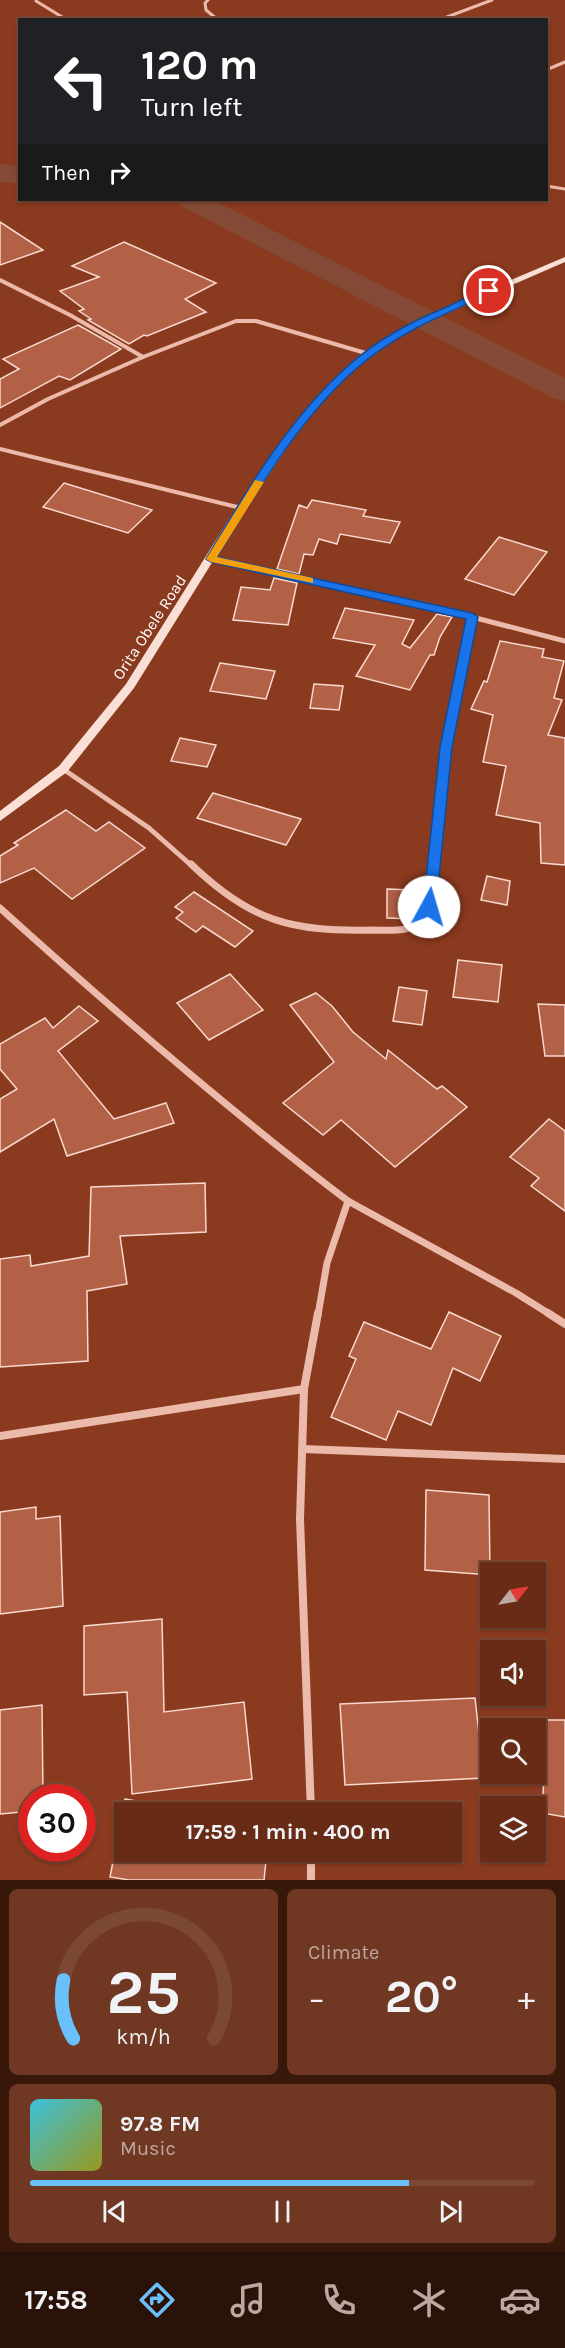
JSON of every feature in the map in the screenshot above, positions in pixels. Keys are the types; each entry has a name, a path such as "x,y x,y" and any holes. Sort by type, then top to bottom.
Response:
{"main road":[{"name":"Orita Obele Road","path":"0,817 63,769 130,686 241,508 320,399 369,354 424,320 565,259"}],"street":[{"path":"208,0 205,3 206,10 216,18"},
{"path":"444,18 492,0"},
{"path":"36,1 64,18"},
{"path":"548,69 565,63"},
{"path":"548,186 565,189"},
{"path":"0,280 70,315 143,357"},
{"path":"0,425 48,399 143,357 236,321 248,320 299,332 369,354"},
{"path":"0,449 154,489 241,508"},
{"path":"211,559 472,617 565,641"},
{"path":"63,769 159,836 233,900 254,913 284,922 331,931 408,929 417,926 425,918 429,907 446,747 472,617"},
{"path":"0,908 190,1076 284,1153 348,1201 516,1293 565,1324"},
{"path":"311,1802 300,1520 303,1389 327,1263 348,1201"},
{"path":"0,1436 303,1389"},
{"path":"303,1449 565,1459"},
{"path":"311,1862 311,1880"}],"building":[{"path":"0,222 43,250 0,265"},
{"path":"124,242 216,283 185,299 206,312 147,336 144,335 129,344 88,320 91,319 79,311 84,309 60,291 99,277 72,266"},
{"path":"78,325 121,349 70,380 59,376 0,408 0,379 19,369 3,359"},
{"path":"64,483 152,510 128,533 43,507"},
{"path":"312,500 366,510 363,516 400,522 390,543 340,534 337,544 319,539 313,555 304,554 299,574 277,569 299,505 307,508"},
{"path":"499,537 547,552 514,595 465,579"},
{"path":"274,578 297,583 288,625 233,620 241,587 270,590"},
{"path":"345,608 414,620 402,644 410,648 437,614 452,617 440,637 434,655 430,655 410,690 356,676 375,645 333,638"},
{"path":"500,641 544,649 542,657 564,661 554,698 562,700 548,735 565,738 565,865 541,863 540,823 496,815 506,766 483,762 493,715 471,709 484,681 487,682"},
{"path":"220,663 275,671 266,699 210,691"},
{"path":"314,684 343,686 339,710 310,708"},
{"path":"180,738 216,745 207,767 171,761"},
{"path":"213,793 301,819 286,845 197,818"},
{"path":"66,810 96,831 109,822 145,848 72,899 34,868 0,883 0,856 18,845 14,843"},
{"path":"487,876 510,881 507,905 481,900"},
{"path":"387,889 413,890 413,919 387,918"},
{"path":"194,892 253,931 235,947 203,926 196,932 176,918 183,912 175,907"},
{"path":"458,960 502,965 498,1002 453,997"},
{"path":"230,974 263,1010 209,1040 177,1003"},
{"path":"399,987 427,991 422,1025 393,1021"},
{"path":"316,993 332,1006 353,1032 386,1059 388,1050 437,1089 442,1086 467,1107 395,1167 341,1120 323,1135 283,1103 334,1062 290,1005"},
{"path":"538,1004 565,1005 565,1056 545,1056"},
{"path":"79,1006 98,1021 58,1051 114,1119 166,1103 174,1123 67,1156 54,1119 0,1152 0,1099 17,1089 0,1069 0,1044 45,1018 53,1028"},
{"path":"549,1119 565,1131 565,1211 531,1186 539,1178 510,1157"},
{"path":"205,1183 206,1232 120,1236 127,1284 87,1291 88,1361 0,1367 0,1259 30,1255 31,1266 89,1256 91,1187"},
{"path":"449,1312 501,1336 480,1381 453,1368 431,1425 398,1411 386,1440 331,1417 356,1359 349,1356 364,1322 431,1349"},
{"path":"426,1490 489,1495 490,1562 480,1562 480,1574 425,1570"},
{"path":"36,1507 36,1519 60,1516 63,1606 0,1614 0,1512"},
{"path":"162,1619 164,1712 244,1702 252,1779 132,1794 127,1692 84,1695 84,1626"},
{"path":"475,1698 480,1742 480,1778 345,1785 340,1704"},
{"path":"42,1705 43,1784 18,1784 18,1812 0,1814 0,1710"},
{"path":"547,1720 565,1720 565,1817 546,1814 546,1796 543,1796 544,1784 546,1784"},
{"path":"125,1799 142,1802 124,1802"},
{"path":"114,1856 114,1862 266,1862 264,1880 129,1880 110,1877"}],"waterway":[{"path":"0,173 18,175"},
{"path":"193,201 565,391"}],"slow traffic":[{"path":"259,482 211,559 310,581"}],"route":[{"path":"429,907 446,747 472,617 211,559 241,508 292,434 320,399 353,366 386,342 424,320 489,291"}]}
